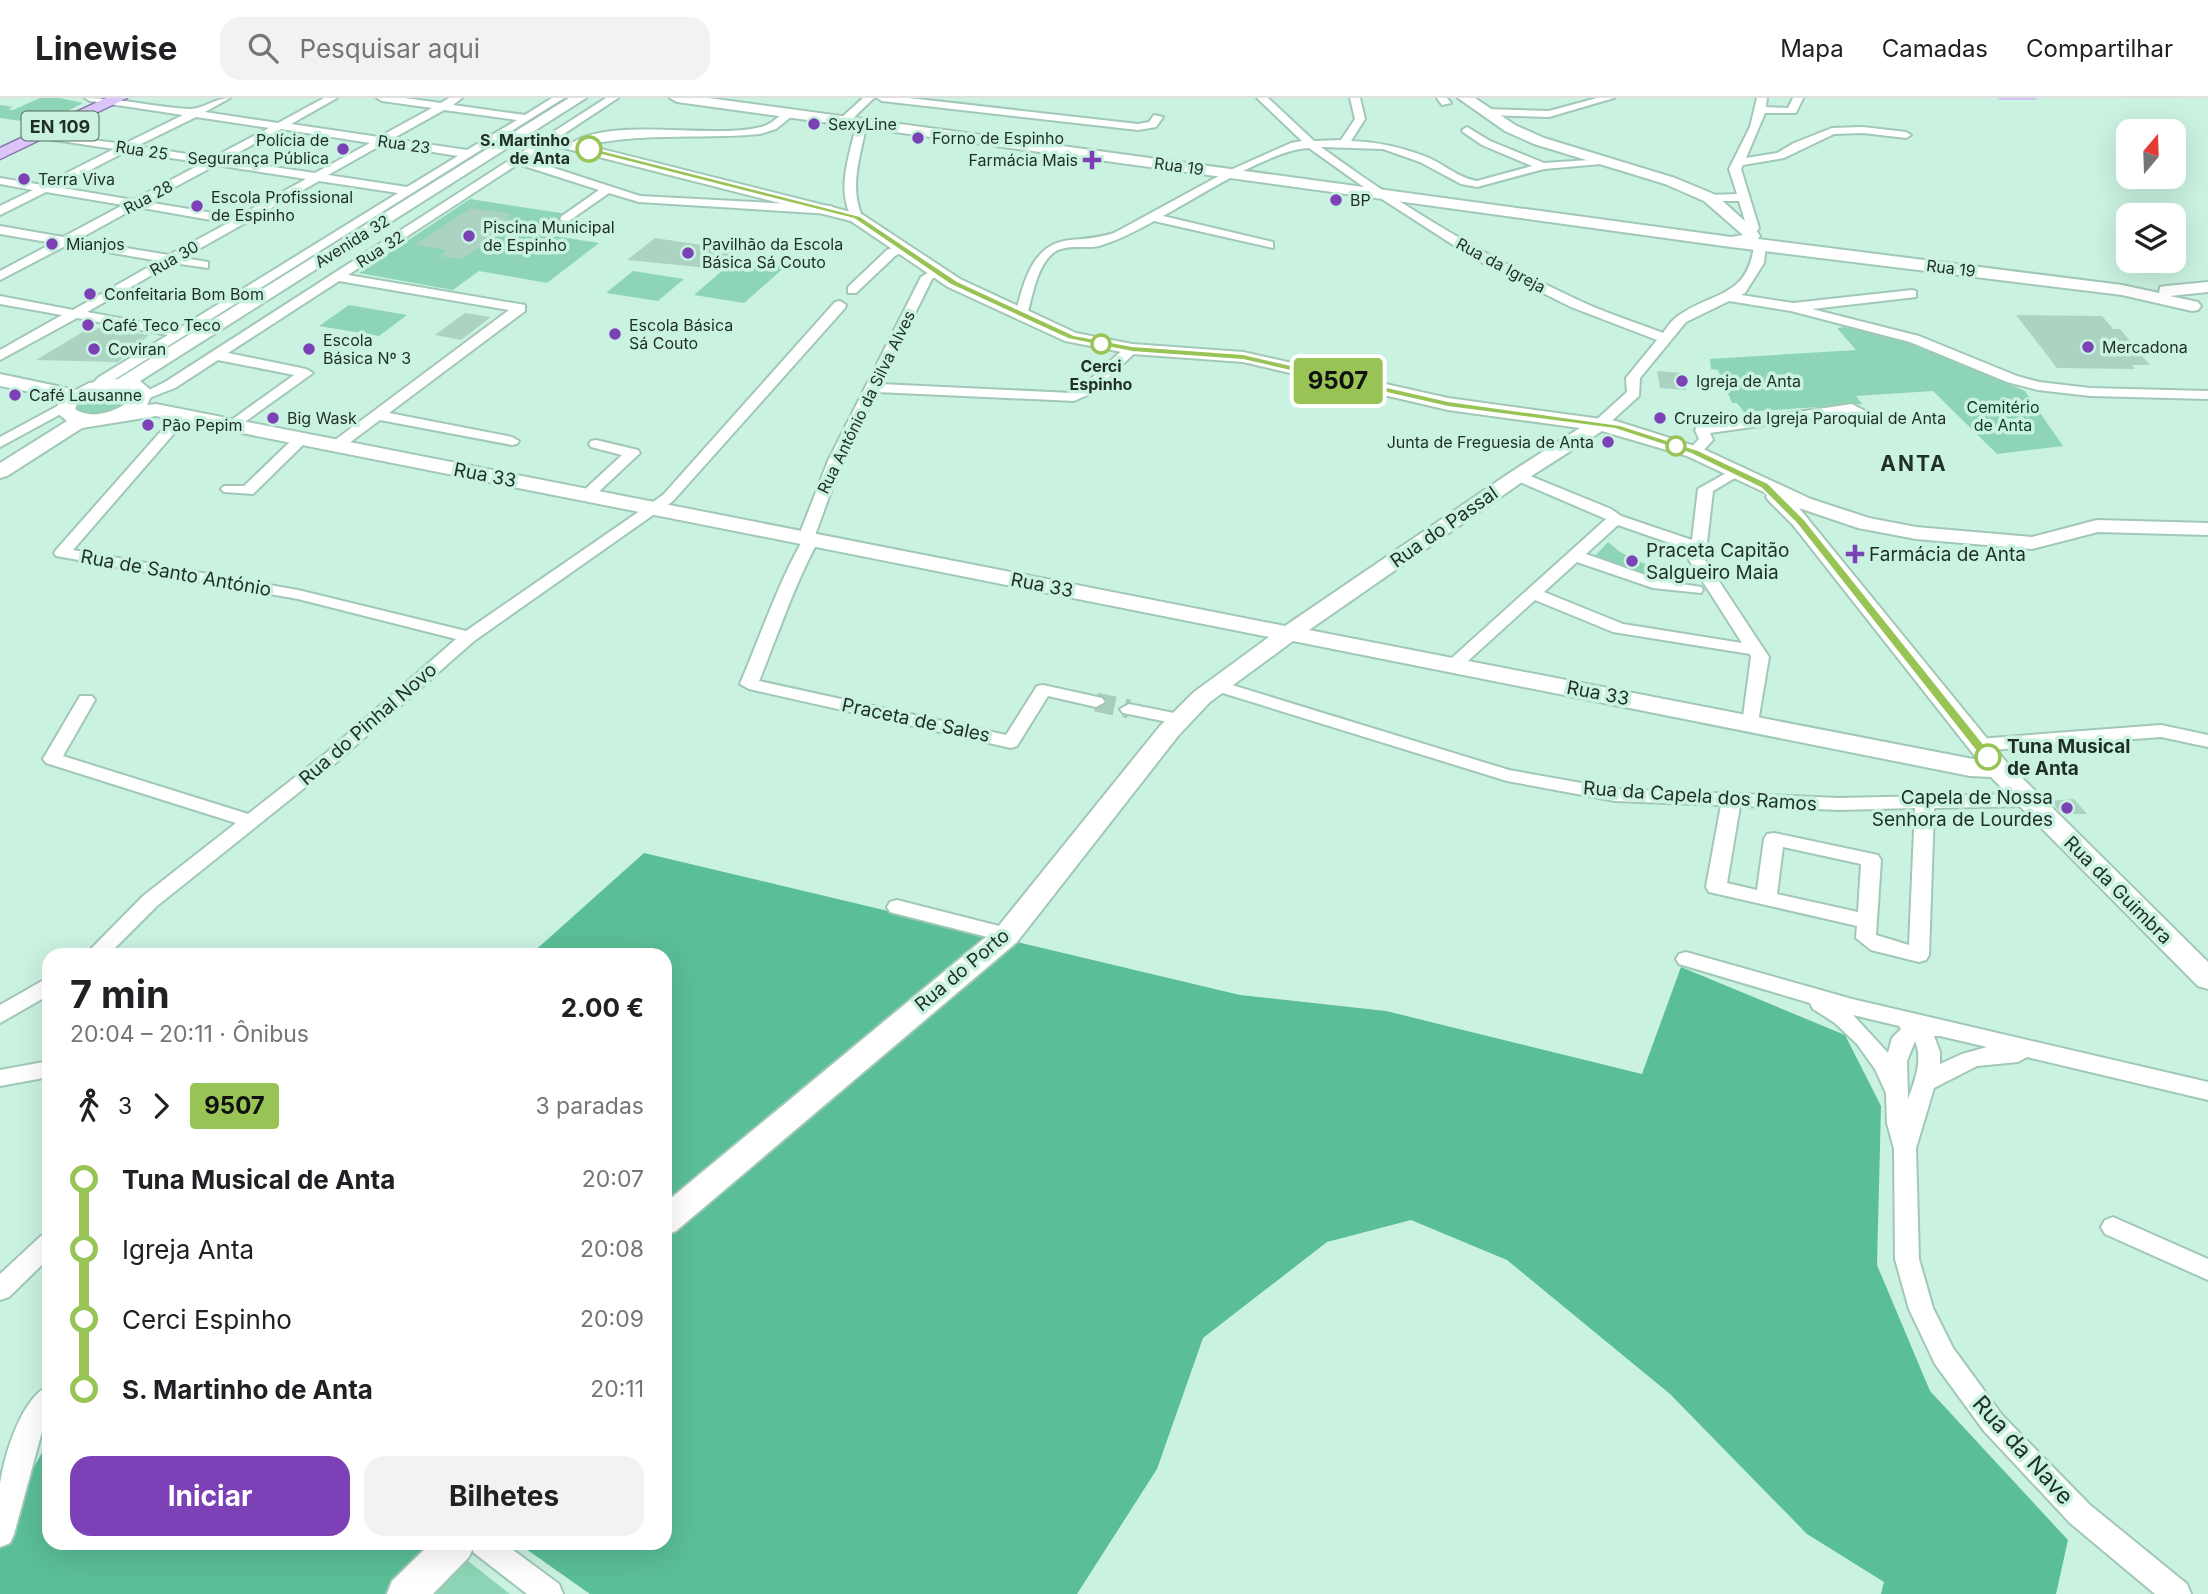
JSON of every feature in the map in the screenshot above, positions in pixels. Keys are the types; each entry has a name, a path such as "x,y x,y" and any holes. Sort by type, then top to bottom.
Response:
{"main road":[{"name":"EN 109","path":"0,154 106,99"},
{"name":"EN 109","path":"0,147 106,99"}],"street":[{"path":"0,211 225,98"},
{"name":"Rua 28","path":"0,276 332,98"},
{"path":"382,98 527,118"},
{"name":"Rua 30","path":"0,356 457,98"},
{"name":"Rua 32","path":"96,387 559,98"},
{"name":"Avenida 32","path":"140,395 579,98"},
{"name":"Avenida 32","path":"140,395 589,98"},
{"name":"Rua 32","path":"140,395 160,391 613,98"},
{"name":"Rua 19","path":"677,98 1680,233 1738,234 1781,246 2200,299"},
{"path":"845,120 869,98"},
{"path":"882,98 1138,127 1152,125 1158,117"},
{"path":"977,109 989,98"},
{"name":"Rua da Igreja","path":"1262,98 1313,146 1378,192 1479,256 1576,304 1665,338"},
{"path":"1344,143 1360,119 1355,98"},
{"path":"1465,98 1510,128 1539,141 1670,181 1710,198 1743,197"},
{"path":"1530,98 1539,114"},
{"path":"1486,112 1559,112 1609,98"},
{"path":"1738,234 1753,228 1735,169 1752,140 1761,104 1792,111 1798,98"},
{"name":"Rua 23","path":"106,99 469,154"},
{"path":"573,145 605,137 754,132 772,127 788,114"},
{"path":"857,218 852,210 850,196 862,122"},
{"path":"1467,130 1486,143 1543,166"},
{"path":"1738,162 1780,156 1798,145 1832,131 1882,131 1906,135"},
{"name":"Rua 25","path":"41,135 409,191"},
{"path":"549,140 857,218 936,272 1071,337 1132,349 1243,357 1437,402 1600,424 1694,452 1765,485 1796,510 1978,745 2161,731 2208,741"},
{"path":"1021,315 1034,271 1051,249 1107,240 1153,218 1232,173 1283,149 1344,143 1394,149 1424,160 1458,179 1477,184 1543,166 1601,161"},
{"path":"517,161 639,199 833,210"},
{"path":"0,181 239,221"},
{"path":"566,219 607,189"},
{"path":"806,203 830,204 850,196"},
{"path":"1600,424 1634,393 1633,378 1682,319 1741,290 1754,272 1758,263 1710,198"},
{"path":"1153,218 1269,245"},
{"path":"0,230 204,265"},
{"path":"852,290 891,253 903,248"},
{"name":"Rua António da Silva Alves","path":"749,684 781,607 788,582 808,545 806,538 835,461 927,277 936,272"},
{"path":"337,446 520,307 338,277"},
{"path":"1000,301 1028,292"},
{"path":"1793,307 1912,293"},
{"path":"1729,297 1793,307 1830,320 1914,339 2012,379 2038,386 2090,393 2206,396"},
{"path":"0,300 179,333"},
{"path":"654,508 668,498 840,305"},
{"path":"871,388 1074,397 1087,390 1132,349"},
{"path":"215,355 306,373 230,425"},
{"path":"0,380 70,405"},
{"path":"0,443 70,405 96,387 140,395"},
{"name":"Rua 33","path":"70,405 90,419 121,414 140,395 183,416 1453,664 1970,768 1998,769"},
{"path":"0,462 64,422 70,405"},
{"path":"1694,452 1706,440 1702,430 1852,408 1869,417"},
{"path":"377,415 512,441"},
{"name":"Rua de Santo António","path":"183,416 62,553 300,594 401,617 468,637"},
{"path":"0,472 75,424 90,419"},
{"name":"Rua do Passal","path":"1291,634 1518,476 1600,424"},
{"path":"229,489 248,491 300,439"},
{"path":"587,495 633,453 596,444"},
{"path":"1735,472 1706,489 1697,560 1759,657 1751,724"},
{"path":"1518,476 1616,519 1698,547"},
{"name":"Rua do Pinhal Novo","path":"102,948 150,901 332,757 468,637 640,515 654,508"},
{"path":"1796,510 1829,512 1865,524 1902,531 2018,542 2044,542 2096,526 2208,529"},
{"path":"1453,664 1616,519"},
{"path":"1575,556 1659,585 1695,590"},
{"path":"1534,594 1619,628 1756,650"},
{"name":"Rua do Porto","path":"672,1216 1007,935 1178,719 1202,697 1291,634"},
{"name":"Praceta de Sales","path":"749,684 1011,742 1043,690 1096,702"},
{"name":"Rua da Capela dos Ramos","path":"1219,686 1507,775 1615,795 1839,804 2027,800"},
{"path":"86,700 52,759 251,821"},
{"path":"1129,709 1178,719"},
{"name":"Rua 33","path":"1928,759 1960,754 1978,745"},
{"name":"Rua da Guimbra","path":"1978,745 2027,800 2208,979"},
{"path":"1731,801 1716,887 1867,921"},
{"path":"1766,899 1774,839 1871,860 1866,938 1878,946 1919,955 1925,803"},
{"path":"897,907 1007,935"},
{"name":"Rua da Nave","path":"1686,959 1781,988 2208,1091"},
{"name":"Rua da Nave","path":"1781,988 1830,1008 1878,1053 1891,1078 1897,1098"},
{"path":"0,1015 42,989"},
{"name":"Rua da Nave","path":"1897,1017 1917,1028 1929,1051 1928,1082 1916,1109 1905,1149"},
{"name":"Rua da Nave","path":"1940,1028 1917,1028 1903,1038 1896,1061 1898,1123 1905,1149 1907,1259 1921,1309 1944,1356 1993,1423 2080,1514 2177,1594"},
{"name":"Rua da Nave","path":"1928,1082 1962,1060 2004,1053 2060,1057"},
{"path":"0,1078 42,1070"},
{"path":"2113,1227 2208,1270"},
{"path":"0,1290 42,1250"},
{"path":"0,1534 31,1423 42,1408"},
{"path":"406,1594 450,1550"},
{"path":"492,1550 549,1594"}],"green space":[{"path":"40,98 60,98 83,103 42,124 0,118 0,105 13,107 8,109 13,110"},
{"path":"470,199 567,214 541,234 599,243 547,283 479,271 453,290 359,273"},
{"path":"736,259 785,267 744,303 694,295"},
{"path":"633,271 684,279 658,301 606,293"},
{"path":"349,305 407,315 379,336 319,326"},
{"name":"Cemitério de Anta","path":"1844,327 1917,344 2025,391 2063,446 1997,454 1933,391 1856,396 1862,404 1744,412 1737,403 1732,403 1718,370 1711,369 1710,359 1856,350 1837,328"},
{"path":"123,389 132,393 132,401 118,408 97,414 75,410 75,402 86,394"},
{"path":"1608,542 1620,552 1662,572 1661,579 1595,556"},
{"path":"644,853 1240,995 1386,1011 1642,1074 1681,967 1845,1035 1881,1106 1877,1265 1930,1391 2068,1540 2056,1594 1881,1594 1884,1582 1807,1534 1670,1394 1507,1260 1411,1220 1327,1242 1203,1338 1157,1469 1077,1594 590,1594 528,1550 672,1550 672,948 538,948"},
{"path":"42,1453 42,1550 436,1550 390,1594 0,1594 0,1528"},
{"path":"463,1557 510,1594 426,1594"}],"building":[{"name":"Piscina Municipal de Espinho","path":"471,208 512,214 505,218 514,220 507,224 514,226 461,259 440,256 447,250 415,245"},
{"name":"Pavilhão da Escola Básica Sá Couto","path":"655,238 735,250 718,265 713,264 708,268 627,260"},
{"path":"465,313 491,317 461,340 435,335"},
{"name":"Mercadona","path":"2016,315 2102,316 2113,329 2120,329 2150,365 2132,365 2135,369 2057,368"},
{"name":"Coviran","path":"101,327 149,335 118,362 36,360 86,330 93,331"},
{"path":"1657,371 1683,373 1686,390 1660,388"},
{"name":"Capela de Nossa Senhora de Lourdes","path":"2074,799 2087,814 2063,814 2049,801"}],"waterway":[{"path":"2000,98 2035,98"}],"tunnel":[{"path":"1096,702 1129,709"}],"bus line":[{"name":"9507","path":"589,149 857,218 954,283 1071,337 1132,349 1243,357 1402,396 1616,427 1694,452 1765,485 1800,521 1988,757"}],"place":[{"name":"SexyLine","path":"814,124"},
{"name":"Forno de Espinho","path":"918,138"},
{"name":"Polícia de Segurança Pública","path":"343,149"},
{"name":"S. Martinho de Anta","path":"589,149"},
{"name":"Farmácia Mais","path":"1092,160"},
{"name":"Terra Viva","path":"24,179"},
{"name":"BP","path":"1336,200"},
{"name":"Escola Profissional de Espinho","path":"197,206"},
{"name":"Piscina Municipal de Espinho","path":"469,236"},
{"name":"Mianjos","path":"52,244"},
{"name":"Pavilhão da Escola Básica Sá Couto","path":"688,253"},
{"name":"Confeitaria Bom Bom","path":"90,294"},
{"name":"Café Teco Teco","path":"88,325"},
{"name":"Escola Básica Sá Couto","path":"615,334"},
{"name":"Cerci Espinho","path":"1101,344"},
{"name":"Mercadona","path":"2088,347"},
{"name":"Coviran","path":"94,349"},
{"name":"Escola Básica Nº 3","path":"309,349"},
{"name":"Igreja de Anta","path":"1682,381"},
{"name":"Café Lausanne","path":"15,395"},
{"name":"Big Wask","path":"273,418"},
{"name":"Cruzeiro da Igreja Paroquial de Anta","path":"1660,418"},
{"name":"Pão Pepim","path":"148,425"},
{"name":"Junta de Freguesia de Anta","path":"1608,442"},
{"name":"Farmácia de Anta","path":"1855,554"},
{"name":"Praceta Capitão Salgueiro Maia","path":"1632,561"},
{"name":"Tuna Musical de Anta","path":"1988,757"},
{"name":"Capela de Nossa Senhora de Lourdes","path":"2067,808"}],"district":[{"name":"ANTA","path":"1914,463"}]}
